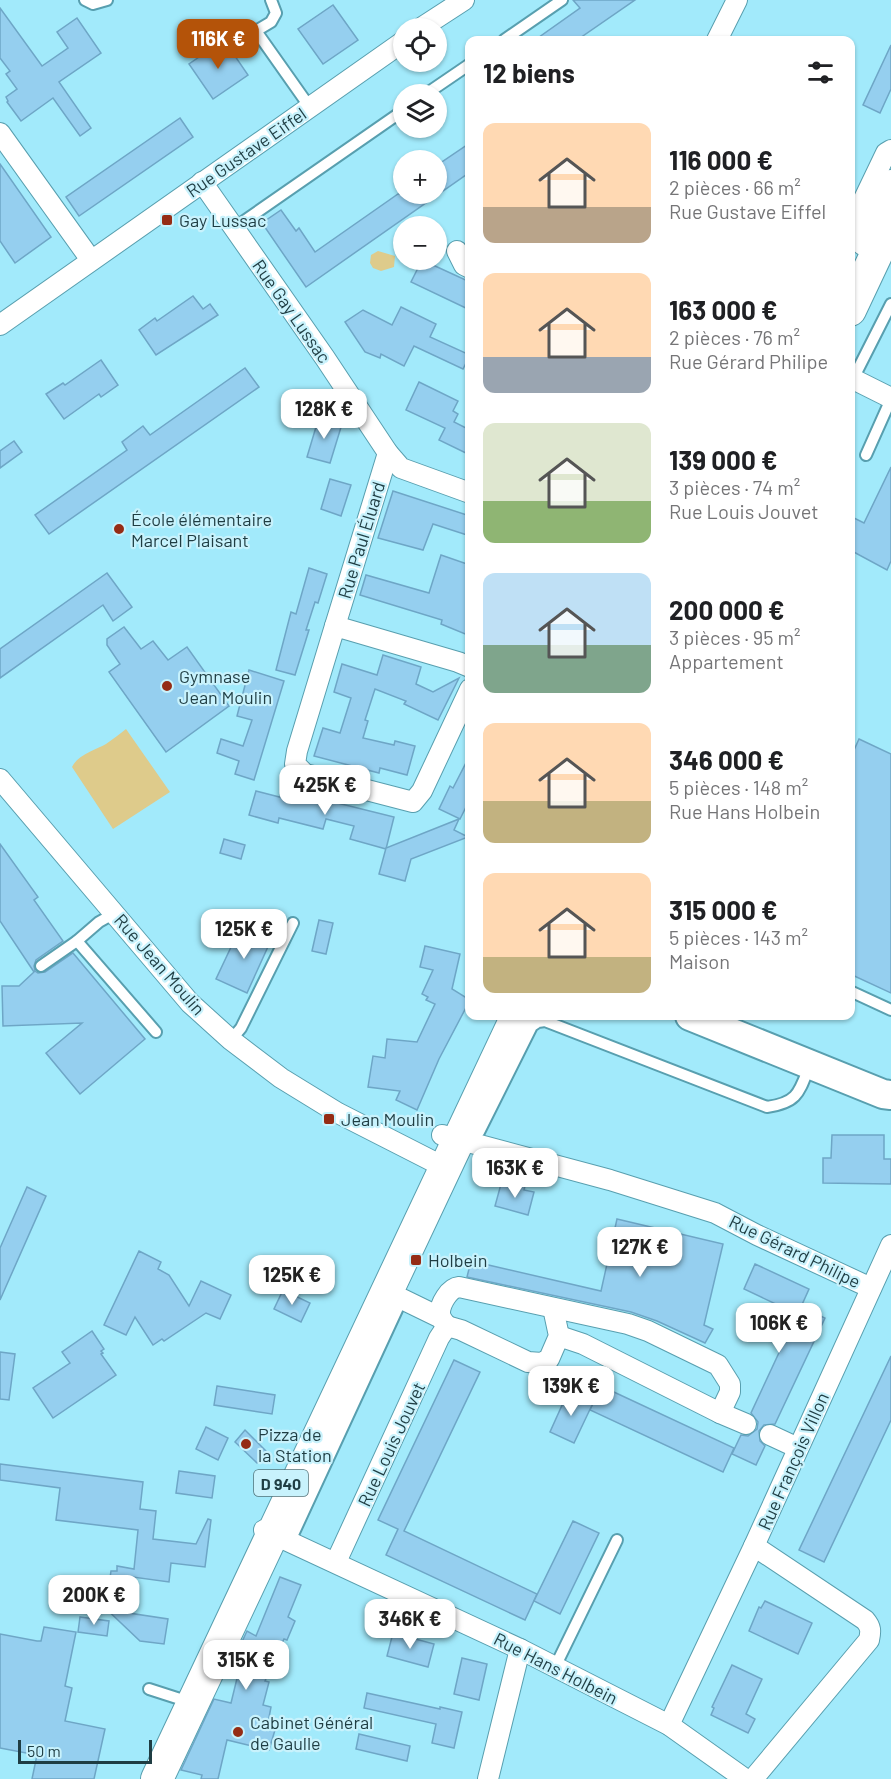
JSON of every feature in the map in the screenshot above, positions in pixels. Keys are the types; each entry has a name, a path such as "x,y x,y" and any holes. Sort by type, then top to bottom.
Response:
{"main road":[{"path":"855,262 891,186"},
{"path":"855,299 891,223"},
{"name":"D 940","path":"450,1149 498,1020"},
{"name":"D 940","path":"157,1779 274,1534 450,1149 515,1020"},
{"path":"700,1020 888,1096"},
{"name":"D 940","path":"142,1779 180,1699 274,1534"}],"street":[{"path":"437,18 464,0"},
{"path":"719,36 736,0"},
{"name":"Rue Gustave Eiffel","path":"0,326 393,49"},
{"path":"0,133 91,260"},
{"path":"855,218 886,153 891,150"},
{"name":"Rue Gay Lussac","path":"202,182 319,349 388,453 401,468 465,491"},
{"path":"457,251 465,266"},
{"path":"855,381 891,399"},
{"name":"Rue Paul Éluard","path":"388,453 297,751 296,764 305,774 413,802 422,791 465,700"},
{"path":"335,626 465,665"},
{"name":"Rue Jean Moulin","path":"0,779 190,1003 231,1040 281,1078 338,1113 450,1149"},
{"name":"Rue Gérard Philipe","path":"450,1149 610,1180 715,1213 871,1288"},
{"name":"Rue François Villon","path":"669,1725 754,1546 891,1245"},
{"name":"Rue Louis Jouvet","path":"336,1562 439,1338 444,1322 440,1312 444,1300 454,1287 628,1324 648,1331 718,1365 730,1384 730,1392 720,1413"},
{"path":"402,1299 444,1322 536,1364 549,1359 559,1336 553,1308"},
{"path":"559,1336 583,1344 746,1424"},
{"path":"770,1435 798,1448"},
{"name":"Rue Hans Holbein","path":"274,1534 520,1649 669,1725 745,1779"},
{"name":"Rue François Villon","path":"753,1779 869,1640 871,1633 870,1626 865,1620 754,1546"},
{"path":"488,1779 520,1649"}],"lane":[{"path":"85,0 93,4 107,0"},
{"path":"272,0 276,13 271,22 256,31 309,106"},
{"path":"510,36 562,0"},
{"path":"441,84 465,67"},
{"path":"234,228 393,118"},
{"path":"855,376 891,304"},
{"path":"866,454 891,399"},
{"path":"41,966 77,941 99,922 115,913"},
{"path":"231,1040 241,1028 293,923"},
{"path":"77,941 156,1032"},
{"path":"855,993 891,1010"},
{"path":"450,1149 532,1026 538,1022 545,1021 767,1107 781,1105 793,1099 800,1092 810,1065"},
{"path":"274,1534 402,1299"},
{"path":"555,1667 617,1540"},
{"path":"149,1689 180,1699"}],"shaded area":[{"path":"378,251 393,255 393,267 381,271 373,268 370,263 371,255"},
{"path":"126,729 170,792 113,829 72,767 83,755 106,744"}],"building":[{"path":"573,0 635,0 583,36 541,36 580,8"},
{"path":"333,5 358,40 323,64 298,29"},
{"path":"0,8 42,66 68,48 57,32 77,18 101,53 59,82 91,128 80,136 53,98 21,121 7,102 6,97 17,89 6,74 10,71 0,58"},
{"path":"224,40 248,75 213,99 189,64"},
{"path":"891,45 891,89 880,113 863,105"},
{"path":"180,118 193,137 79,216 66,197"},
{"path":"465,146 465,176 447,188 447,159"},
{"path":"0,164 51,237 15,263 0,241"},
{"path":"393,197 393,204 424,204 407,216 393,216 393,226 306,287 262,223 281,210 296,231 299,228 315,252"},
{"path":"417,270 444,270 465,280 465,308 411,282"},
{"path":"193,296 203,309 210,304 218,315 156,355 139,330 155,318 157,321"},
{"path":"401,307 436,324 430,337 465,353 463,369 414,346 404,366 381,354 380,358 365,352 345,322 363,310 392,325"},
{"path":"101,360 118,385 101,397 99,394 64,419 46,394 63,383 65,385"},
{"name":"École élémentaire Marcel Plaisant","path":"245,368 259,387 49,534 35,515 127,450 122,442 143,426 150,435"},
{"path":"419,382 458,401 453,411 458,414 454,422 465,428 465,453 439,440 445,428 406,410"},
{"path":"319,417 342,424 330,463 307,457"},
{"path":"14,441 22,452 0,468 0,451"},
{"path":"891,467 891,561 887,570 855,553 855,518 864,523"},
{"path":"330,479 351,485 341,516 321,509"},
{"path":"393,491 465,514 465,534 433,524 423,550 378,538"},
{"path":"441,555 465,563 465,634 441,624 442,620 360,595 366,575 429,593"},
{"path":"309,568 327,574 306,630 309,630 295,675 276,670 291,612 296,614"},
{"path":"107,573 132,607 113,621 103,605 0,678 0,649"},
{"name":"Gymnase Jean Moulin","path":"124,627 141,649 153,641 168,660 187,647 229,706 166,752 109,672 120,664 107,645 107,639"},
{"path":"383,655 421,667 416,684 433,692 459,678 438,720 404,704 406,701 375,689 365,720 368,721 363,738 394,745 395,741 415,746 407,775 380,768 379,773 314,756 323,728 340,733 351,698 334,692 342,664 377,675"},
{"path":"249,670 284,681 254,780 235,774 239,761 217,753 221,739 243,746 252,720 237,716"},
{"path":"859,739 891,754 891,993 855,976 855,748"},
{"path":"465,765 465,809 460,819 439,809 450,786 453,788"},
{"path":"256,791 299,802 301,794 394,817 386,849 350,839 354,826 326,819 323,829 279,818 278,823 249,815"},
{"path":"459,819 454,830 465,836 465,838 411,859 405,881 379,874 386,848"},
{"path":"224,839 245,845 241,859 220,853"},
{"path":"0,844 38,897 34,900 63,941 36,960 35,971 45,972 73,953 145,1039 80,1094 46,1053 82,1023 3,1026 2,986 19,986 34,972 0,921"},
{"path":"319,920 333,923 326,954 312,951"},
{"path":"241,926 271,940 247,993 216,979"},
{"path":"425,946 460,954 452,989 465,997 465,1010 439,1059 417,1110 396,1100 400,1091 368,1087 373,1056 385,1058 387,1039 417,1042 435,1004 426,1000 428,997 422,994 433,970 420,967"},
{"path":"832,1135 884,1135 884,1159 891,1159 891,1184 823,1183 823,1158 831,1158"},
{"path":"512,1183 525,1186 524,1190 534,1192 528,1215 495,1206 501,1184 511,1186"},
{"path":"27,1187 46,1196 0,1300 0,1248"},
{"path":"617,1219 723,1244 704,1325 713,1329 705,1343 631,1312 467,1277 471,1261 601,1291"},
{"path":"139,1251 161,1262 158,1269 169,1275 189,1306 201,1281 231,1295 220,1319 206,1313 164,1341 162,1339 153,1345 135,1317 126,1335 104,1325"},
{"path":"755,1264 809,1289 801,1307 825,1318 775,1424 764,1425 759,1431 760,1441 765,1446 756,1465 732,1454 741,1435 748,1436 757,1429 758,1422 751,1413 797,1314 744,1289"},
{"path":"283,1290 310,1303 301,1322 274,1309"},
{"path":"92,1331 104,1349 101,1354 116,1375 53,1418 33,1388 70,1363 62,1352"},
{"path":"0,1352 15,1354 9,1400 0,1399"},
{"path":"891,1356 891,1420 824,1562 799,1550"},
{"path":"454,1360 480,1372 404,1531 537,1594 525,1620 386,1555 398,1529 378,1520"},
{"path":"217,1386 275,1395 272,1414 214,1405"},
{"path":"601,1386 734,1448 723,1472 590,1410"},
{"path":"568,1392 593,1403 574,1443 550,1432"},
{"path":"206,1427 228,1438 218,1460 196,1449"},
{"path":"245,1430 267,1452 257,1463 235,1442"},
{"path":"0,1464 143,1482 140,1509 156,1511 153,1539 196,1544 208,1519 211,1520 205,1567 171,1563 169,1582 133,1577 129,1613 168,1619 164,1644 140,1641 101,1604 103,1591 108,1592 111,1571 117,1571 117,1566 134,1569 138,1530 56,1520 60,1488 0,1480"},
{"path":"179,1471 215,1476 212,1498 176,1493"},
{"path":"573,1521 599,1533 560,1614 534,1601"},
{"path":"280,1577 301,1585 288,1617 295,1621 265,1681 269,1682 263,1705 271,1707 267,1728 275,1730 269,1750 227,1740 218,1779 201,1779 202,1775 181,1770 214,1699 231,1703 241,1662 234,1659 247,1631 256,1636"},
{"path":"765,1601 812,1623 798,1654 749,1631 759,1607 761,1608"},
{"path":"80,1617 109,1621 107,1636 78,1632"},
{"path":"44,1627 76,1632 65,1686 72,1688 65,1721 105,1729 94,1779 32,1779 37,1755 0,1748 0,1634 41,1641"},
{"path":"393,1633 434,1644 428,1667 387,1656"},
{"path":"462,1658 487,1664 479,1700 454,1694"},
{"path":"732,1665 762,1679 746,1714 755,1719 748,1733 711,1715 714,1708 712,1707"},
{"path":"367,1693 462,1712 454,1748 432,1743 436,1724 364,1708"},
{"path":"359,1734 410,1746 407,1761 356,1749"}],"place":[{"name":"Gay Lussac","path":"167,220"},
{"name":"École élémentaire Marcel Plaisant","path":"119,529"},
{"name":"Gymnase Jean Moulin","path":"167,686"},
{"name":"Jean Moulin","path":"329,1119"},
{"name":"Holbein","path":"416,1260"},
{"name":"Pizza de la Station","path":"246,1444"},
{"name":"Cabinet Général de Gaulle","path":"238,1732"}]}
